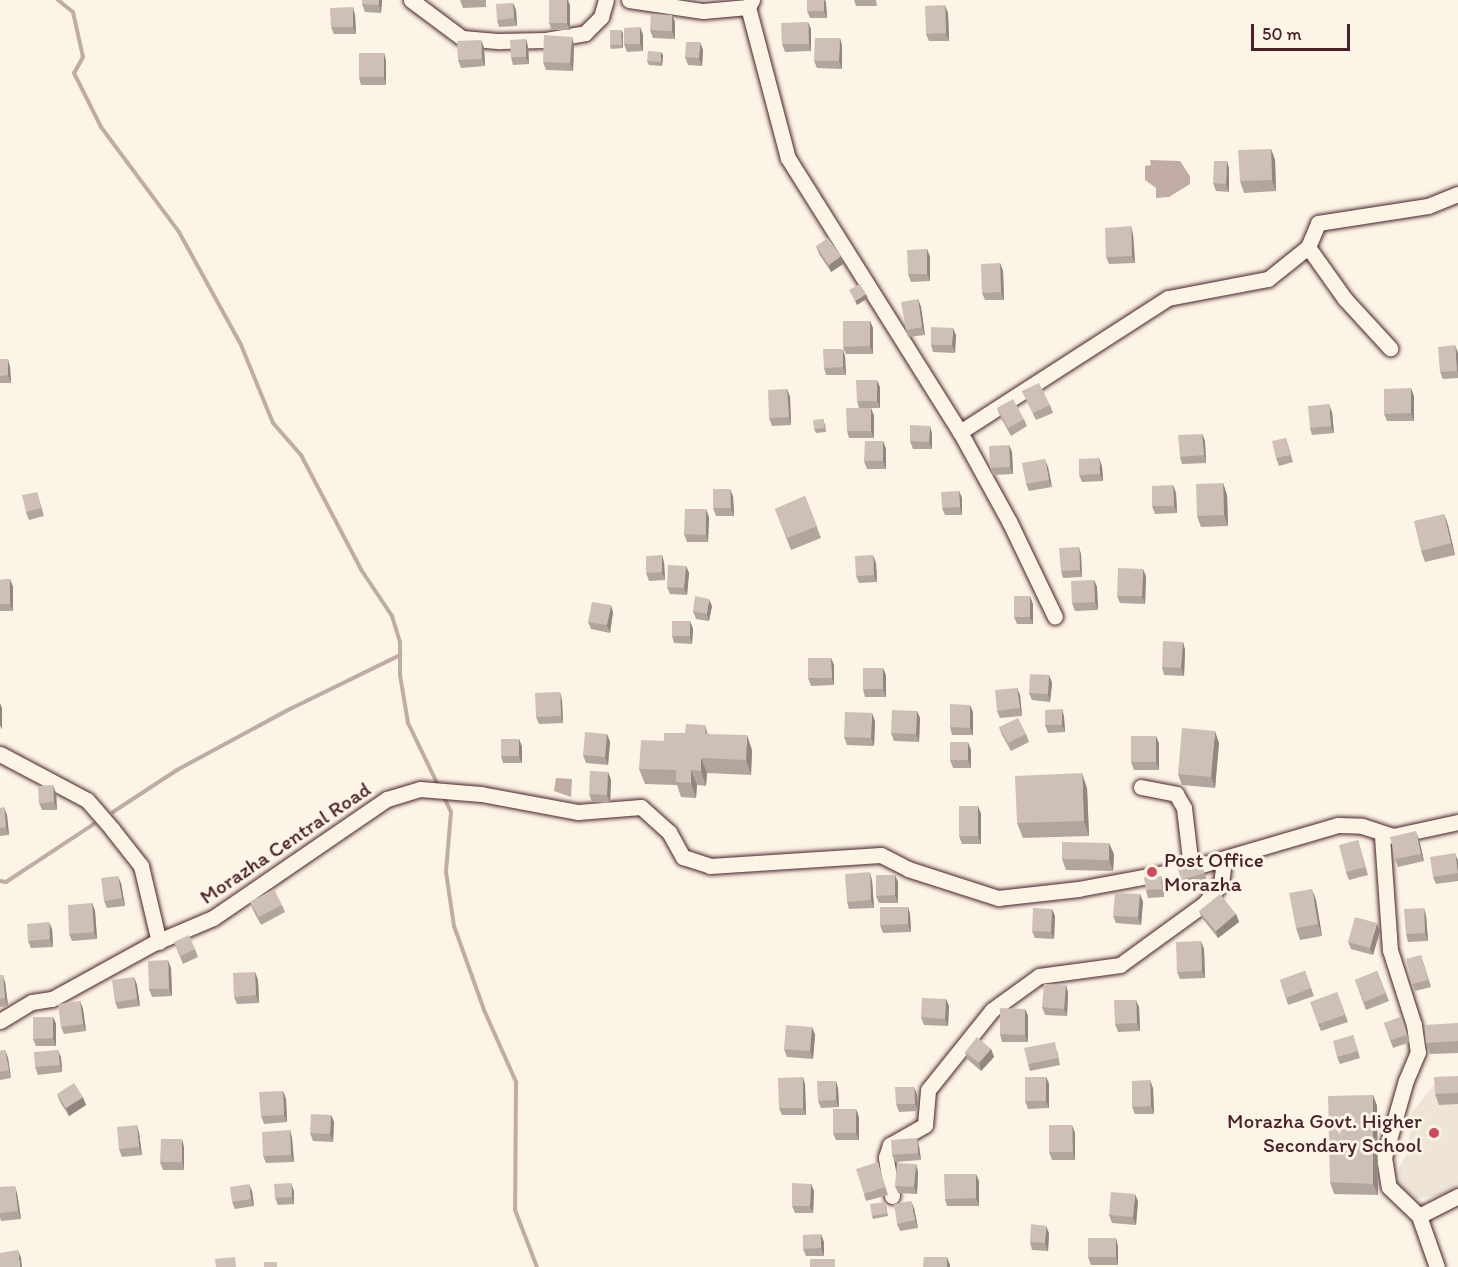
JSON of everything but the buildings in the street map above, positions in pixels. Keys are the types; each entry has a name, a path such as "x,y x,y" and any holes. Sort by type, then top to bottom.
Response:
{"street":[{"path":"411,0 462,38 500,41 546,40 585,33 601,17 606,0"},
{"path":"629,0 703,11 750,4 788,158 960,432 1009,521 1055,617"},
{"path":"960,432 1168,298 1268,279 1308,247 1318,223 1428,206 1458,194"},
{"path":"1308,247 1345,299 1390,348"},
{"path":"0,754 87,800 112,829 141,866 159,942"},
{"path":"1142,787 1176,794 1184,808 1191,868"},
{"name":"Morazha Central Road","path":"0,1021 32,1002 52,999 159,942 213,918 387,799 420,789 481,794 578,812 641,807 669,832 683,857 710,866 881,855 908,869 998,898 1078,889 1191,868 1338,825 1362,826 1382,836"},
{"path":"1437,1267 1419,1216 1389,1187 1384,1157 1406,1080 1418,1052 1414,1025 1390,950 1382,836 1458,822"},
{"path":"892,1196 886,1157 890,1144 925,1125 928,1090 992,1010 1039,976 1120,965 1204,904 1221,884 1224,859"},
{"path":"1419,1216 1458,1196"}],"shaded area":[{"path":"1150,160 1180,161 1190,176 1190,184 1169,197 1156,198 1156,188 1145,180 1145,166 1151,165"},
{"path":"556,778 572,779 571,797 554,791"},
{"name":"Morazha Govt. Higher Secondary School","path":"1458,1084 1458,1192 1416,1199 1400,1187 1399,1168 1407,1154 1412,1112 1434,1085"}],"waterway":[{"path":"58,0 73,12 83,57 74,73 101,127 179,232 241,345 273,423 301,455 362,571 392,616 400,643 400,675 408,723 438,785"},
{"path":"113,812 177,770 290,709 400,655"},
{"path":"443,795 451,812 446,872 454,926 484,1010 516,1082 515,1210 537,1267"},
{"path":"0,881 6,882 94,824"}],"place":[{"name":"Post Office Morazha","path":"1152,872"},
{"name":"Morazha Govt. Higher Secondary School","path":"1434,1133"}]}
